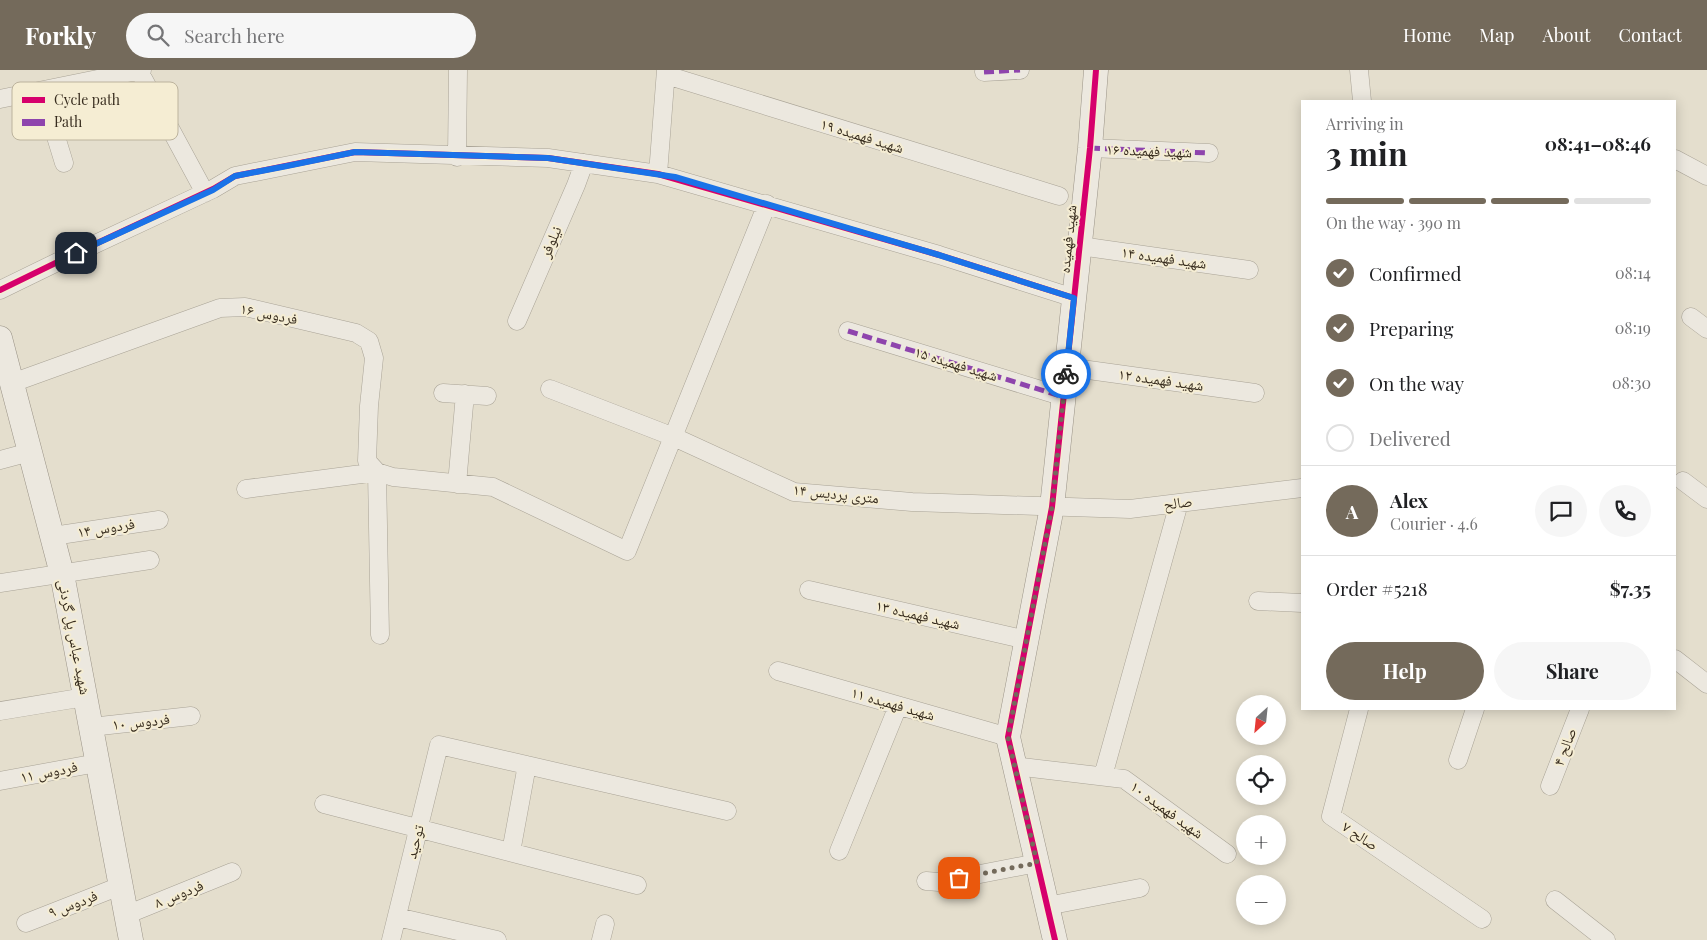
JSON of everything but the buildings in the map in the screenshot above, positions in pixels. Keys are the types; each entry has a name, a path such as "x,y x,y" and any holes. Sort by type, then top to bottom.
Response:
{"street":[{"path":"457,156 458,70"},
{"path":"984,72 1020,70"},
{"name":"شهید فهمیده","path":"1055,940 1008,737 1052,507 1090,148 1096,70"},
{"path":"1359,70 1362,100"},
{"path":"82,82 131,71 138,82"},
{"path":"658,174 666,73"},
{"name":"شهید فهمیده ۱۹","path":"666,73 1059,196"},
{"path":"57,140 64,163"},
{"path":"173,140 205,193"},
{"name":"شهید فهمیده ۱۶","path":"1090,148 1209,153"},
{"path":"0,290 205,193 235,176 355,152 548,158 658,174 939,255 1074,298"},
{"path":"1676,160 1707,176"},
{"name":"نیلوفر","path":"517,321 584,163"},
{"path":"246,489 377,472 393,478 493,487 627,552 767,204"},
{"name":"شهید فهمیده ۱۴","path":"1080,246 1249,270"},
{"name":"فردوس ۱۶","path":"12,384 220,308 245,307 356,333 369,341 374,358 369,406 367,462 377,472"},
{"path":"1691,317 1707,329"},
{"name":"شهید فهمیده ۱۵","path":"848,331 1064,397"},
{"name":"شهید عباس پل گردنی","path":"0,338 62,574 131,940"},
{"name":"شهید فهمیده ۱۲","path":"1067,366 1255,393"},
{"name":"۱۴ متری پردیس","path":"550,389 674,437 794,492 912,502 1052,507"},
{"path":"443,393 488,396"},
{"path":"457,484 465,394"},
{"path":"0,460 30,452"},
{"path":"377,472 380,635"},
{"path":"1684,481 1707,499"},
{"name":"صالح","path":"1052,507 1130,509 1301,488"},
{"path":"1103,776 1179,503"},
{"name":"فردوس ۱۴","path":"53,536 159,520"},
{"path":"0,583 150,560"},
{"name":"شهید فهمیده ۱۳","path":"809,590 1027,640"},
{"path":"1258,601 1301,603"},
{"path":"1676,660 1707,684"},
{"name":"شهید فهمیده ۱۱","path":"778,671 1008,737"},
{"path":"0,711 85,697"},
{"path":"839,851 898,706"},
{"name":"صالح ۷","path":"1359,710 1331,816 1482,919"},
{"path":"1458,760 1475,710"},
{"name":"صالح ۴","path":"1550,786 1580,710"},
{"name":"فردوس ۱۰","path":"91,728 191,716"},
{"name":"توحید","path":"391,940 438,745 527,765"},
{"name":"فردوس ۱۱","path":"0,781 97,762"},
{"path":"511,852 527,765 727,811"},
{"name":"شهید فهمیده ۱۰","path":"1014,766 1124,779 1227,854"},
{"path":"324,804 637,885"},
{"path":"926,881 939,882 1037,863"},
{"name":"فردوس ۸","path":"126,915 232,872"},
{"name":"فردوس ۹","path":"26,923 120,886"},
{"path":"1047,906 1140,888"},
{"path":"1555,900 1606,940"},
{"path":"397,916 497,940"}],"marked path":[{"path":"984,72 1020,70"},
{"path":"1090,148 1209,153"},
{"path":"848,331 1064,397"}],"cycle path":[{"path":"1055,940 1008,737 1052,507 1090,148 1096,70"},
{"path":"0,290 213,189 235,176 355,152 548,158 658,174 939,255 1074,298"}],"way so far":[{"path":"959,878 1037,863 1008,737 1052,507 1066,374"}],"route":[{"path":"76,253 213,190 235,176 355,152 548,158 675,177 939,255 1074,298 1066,374"}]}
